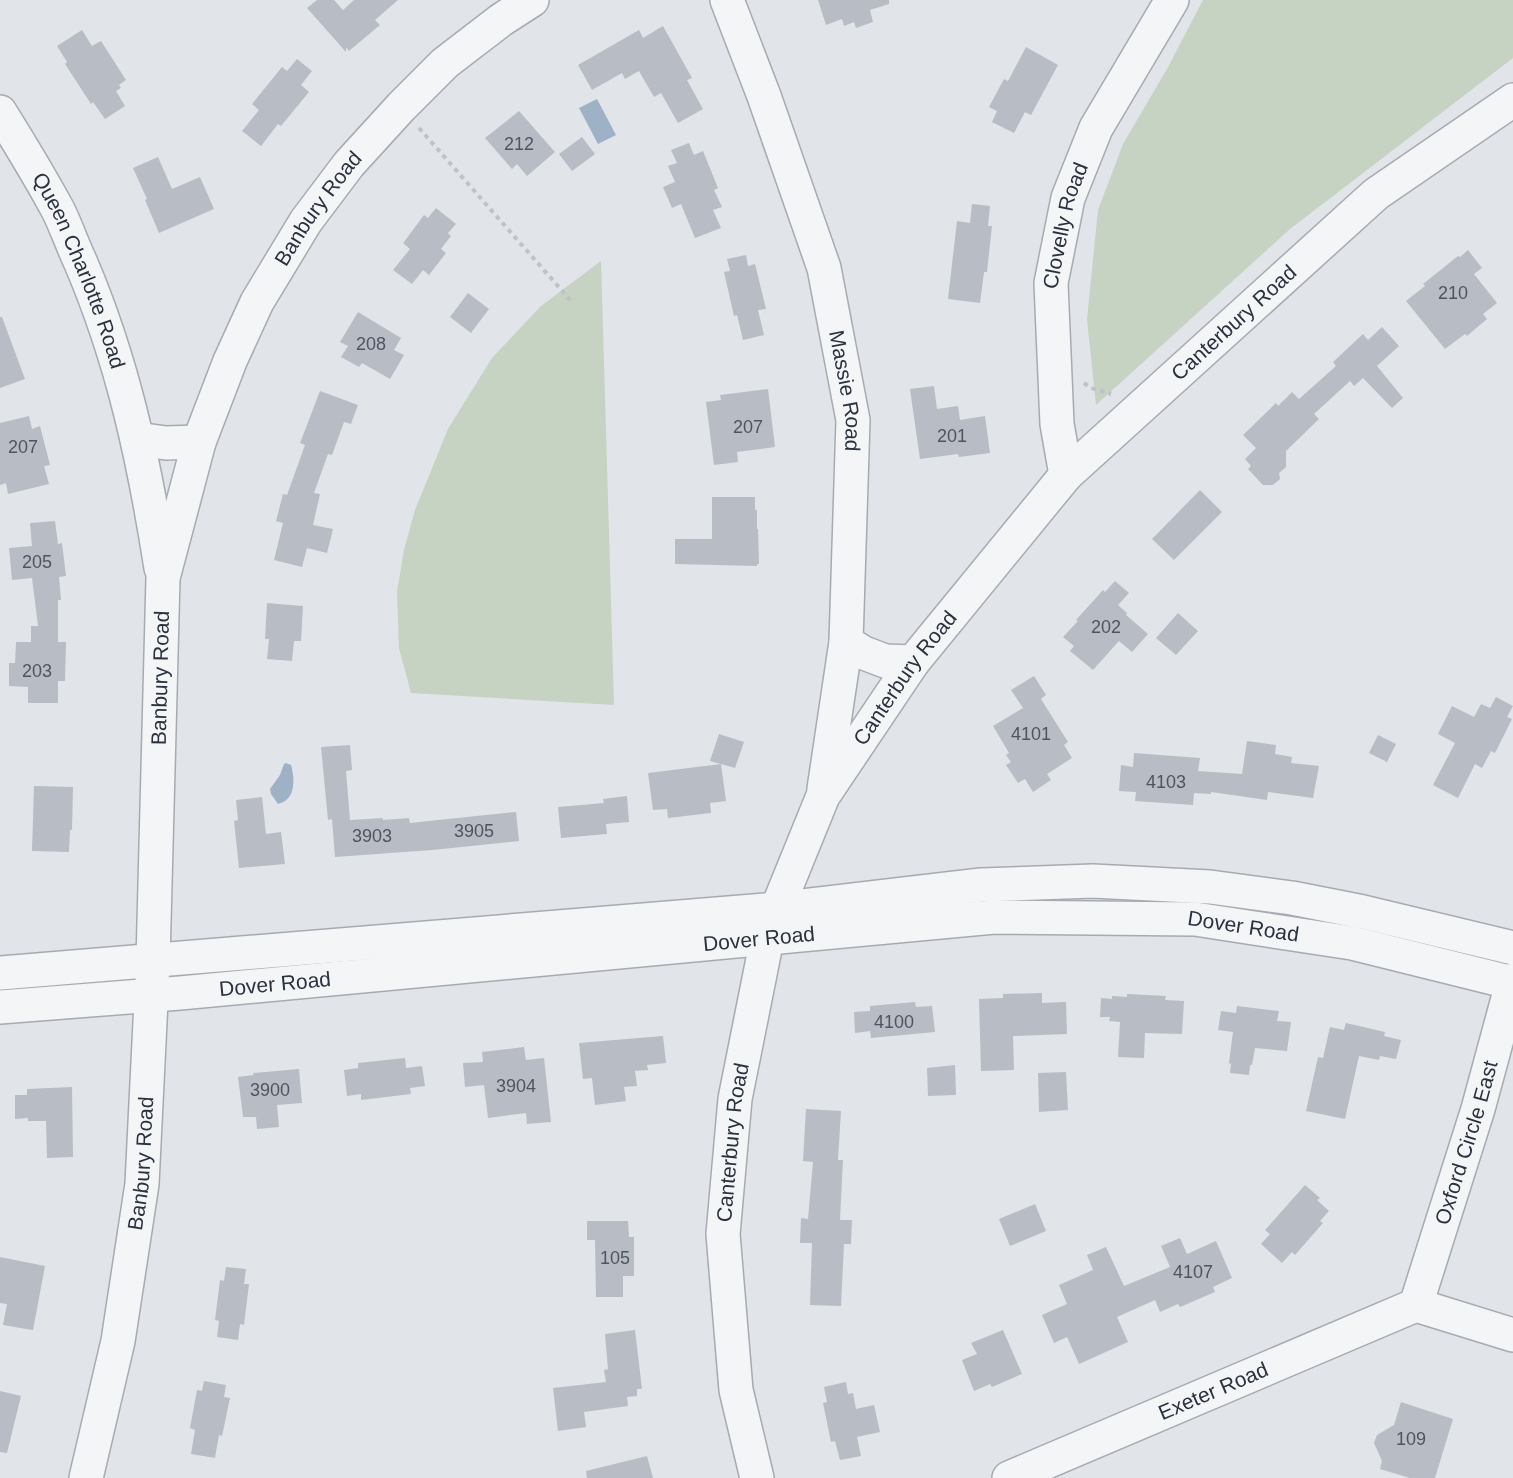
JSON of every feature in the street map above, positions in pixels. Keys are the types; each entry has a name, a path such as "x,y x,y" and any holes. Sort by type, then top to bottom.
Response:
{"street":[{"name":"Banbury Road","path":"86,1478 118,1341 142,1184 152,996 163,578 199,442 230,361 257,302 306,221 349,164 401,106 446,63 501,20 532,0"},
{"name":"Massie Road","path":"726,0 764,96 824,268 853,420 846,642 823,796"},
{"name":"Clovelly Road","path":"1066,475 1058,424 1051,284 1068,198 1096,128 1172,0"},
{"name":"Canterbury Road","path":"757,1478 736,1390 723,1234 735,1099 772,924 823,796 913,662 1066,475 1376,194 1513,100"},
{"name":"Queen Charlotte Road","path":"0,112 59,212 94,295 115,354 137,439 163,578"},
{"path":"137,439 166,443 199,442"},
{"path":"846,642 864,653 885,661 913,662"},
{"name":"Dover Road","path":"0,1006 152,996 772,924 981,885 1093,881 1210,887 1292,898 1353,910 1513,948"},
{"name":"Dover Road","path":"0,973 153,961 772,924 994,916 1195,919 1352,943 1513,982"},
{"name":"Oxford Circle East","path":"1416,1305 1478,1109 1513,982"},
{"path":"1416,1305 1513,1335"},
{"name":"Exeter Road","path":"1009,1478 1416,1305"}],"path":[{"path":"401,106 572,302"},
{"path":"1083,382 1091,388 1111,394"}],"green space":[{"path":"1203,0 1513,0 1513,58 1290,229 1096,405 1087,319 1098,210 1123,144 1167,69"},
{"path":"601,261 614,705 411,693 399,648 397,592 404,550 415,510 448,429 492,358 541,306"}],"water":[{"path":"597,99 616,135 598,144 579,108"},
{"path":"286,763 291,765 293,788 288,798 278,804 270,789"}],"building":[{"path":"317,0 334,0 343,10 354,0 398,0 375,20 380,25 349,51 346,47 346,52 307,8"},
{"path":"818,0 889,0 889,4 870,10 873,22 856,28 854,22 844,26 842,19 826,25"},
{"path":"663,26 692,78 687,80 703,109 678,123 661,93 654,97 639,71 625,79 622,73 592,90 578,65 639,30 643,38"},
{"path":"82,30 92,46 101,41 126,80 119,85 121,88 116,91 125,106 105,119 93,102 91,104 65,64 67,62 57,46"},
{"path":"1026,47 1058,65 1031,115 1025,112 1014,133 992,122 997,111 989,107 1004,79 1008,81"},
{"path":"297,59 312,71 301,85 309,92 281,126 278,124 261,146 242,131 259,110 252,104 282,67 287,71"},
{"path":"519,111 555,152 527,176 517,164 512,169 485,138"},
{"path":"582,137 595,154 572,171 559,154"},
{"path":"689,143 694,155 703,151 718,188 714,190 722,207 713,210 721,228 695,238 681,204 672,208 663,187 675,182 668,166 677,163 671,150"},
{"path":"158,157 172,189 200,177 214,209 159,233 133,168"},
{"path":"972,204 990,206 988,226 992,226 987,272 984,272 980,303 948,299 957,221 970,223"},
{"path":"436,208 456,224 448,233 451,236 441,249 446,253 429,275 423,270 412,284 393,270 410,249 403,243 424,215 428,218"},
{"path":"1468,250 1482,268 1474,274 1497,303 1483,314 1487,319 1467,336 1465,334 1445,349 1406,301 1425,286 1423,284"},
{"path":"746,255 748,266 755,264 766,309 758,310 764,335 743,340 737,315 734,316 724,272 730,271 727,259"},
{"path":"468,293 489,309 471,333 450,317"},
{"path":"358,312 401,338 394,350 404,355 390,379 362,363 359,367 341,357 348,346 340,342"},
{"path":"0,317 2,317 25,379 0,388"},
{"path":"1382,327 1399,346 1377,366 1403,398 1392,408 1363,378 1354,386 1350,381 1314,414 1319,419 1286,451 1286,467 1279,473 1280,479 1273,485 1263,485 1248,469 1251,466 1245,459 1256,448 1243,435 1276,403 1278,406 1292,392 1299,399 1336,366 1333,362 1363,334 1368,340"},
{"path":"934,386 937,409 958,406 960,420 985,416 990,453 920,459 910,389"},
{"path":"768,389 775,447 737,452 738,462 714,465 706,402 721,400 720,395"},
{"path":"320,391 358,405 351,424 344,422 332,455 328,454 314,493 320,494 313,525 333,529 327,553 307,548 302,567 274,560 283,523 276,521 283,494 287,495 305,445 300,443"},
{"path":"29,416 32,429 40,426 50,465 44,466 49,484 8,494 6,483 0,485 0,423"},
{"path":"1200,490 1222,512 1174,560 1152,539"},
{"path":"712,497 755,497 758,529 759,564 757,566 675,564 675,539 712,539"},
{"path":"55,521 58,544 62,543 66,576 59,577 61,600 58,600 58,642 66,642 65,681 58,681 58,703 28,703 28,687 9,686 9,663 15,663 16,642 31,642 31,626 38,626 32,578 12,580 9,548 32,546 30,523"},
{"path":"1115,581 1129,593 1118,605 1148,634 1132,652 1119,641 1093,670 1070,651 1074,646 1063,637 1103,590 1105,592"},
{"path":"267,603 303,606 301,641 294,641 292,661 267,659 269,639 265,639"},
{"path":"1178,613 1198,631 1176,655 1156,638"},
{"path":"1034,676 1046,695 1041,699 1068,742 1064,745 1072,758 1047,774 1051,780 1033,792 1025,779 1018,783 1006,765 1011,762 1006,755 1009,753 993,726 1023,708 1011,690"},
{"path":"1496,697 1513,706 1507,717 1512,719 1495,753 1491,751 1482,768 1475,764 1458,798 1433,785 1455,743 1438,734 1452,706 1474,717 1481,704 1490,708"},
{"path":"719,734 744,742 735,768 710,761"},
{"path":"1378,735 1396,744 1387,762 1369,753"},
{"path":"1247,741 1276,745 1275,754 1292,757 1291,763 1319,766 1313,798 1268,792 1267,800 1211,792 1211,794 1194,793 1193,805 1135,801 1136,792 1119,791 1121,765 1133,767 1134,753 1200,758 1198,771 1242,774"},
{"path":"350,745 352,770 346,771 350,820 409,818 410,823 516,812 519,841 335,857 332,819 328,820 321,747"},
{"path":"721,764 726,801 710,803 711,813 668,818 667,809 653,810 648,773"},
{"path":"34,786 73,787 69,852 32,851"},
{"path":"627,796 629,822 606,824 607,834 561,838 558,807 604,803 603,799"},
{"path":"262,797 266,834 281,832 285,864 239,868 234,821 238,820 236,800"},
{"path":"1042,993 1042,1003 1066,1002 1067,1034 1013,1036 1014,1070 981,1071 979,999 1003,998 1003,994"},
{"path":"1127,994 1166,996 1165,1000 1184,1001 1182,1034 1145,1033 1144,1058 1118,1057 1120,1022 1109,1021 1110,1017 1100,1017 1101,998 1127,997"},
{"path":"915,1002 916,1007 932,1006 935,1032 871,1038 870,1031 855,1033 854,1012 870,1011 870,1006"},
{"path":"1237,1006 1279,1011 1277,1021 1291,1022 1287,1051 1255,1048 1249,1075 1230,1073 1233,1032 1218,1030 1221,1011 1236,1013"},
{"path":"1346,1023 1385,1032 1384,1036 1401,1040 1396,1059 1380,1056 1379,1060 1359,1056 1345,1119 1306,1111 1318,1057 1323,1058 1330,1027 1344,1030"},
{"path":"663,1036 666,1063 647,1065 648,1070 635,1071 637,1086 624,1087 626,1101 595,1105 592,1078 583,1079 579,1043"},
{"path":"524,1047 526,1060 544,1058 551,1122 527,1124 526,1113 488,1118 484,1085 465,1087 463,1063 483,1062 482,1052"},
{"path":"405,1058 406,1068 422,1066 425,1086 410,1088 411,1094 361,1100 361,1094 347,1096 344,1070 358,1068 358,1063"},
{"path":"955,1065 956,1095 928,1096 927,1068"},
{"path":"299,1069 302,1103 277,1105 279,1127 257,1129 256,1117 243,1117 238,1077 254,1075 253,1073"},
{"path":"1066,1072 1068,1110 1039,1112 1038,1073"},
{"path":"72,1087 73,1157 47,1158 46,1121 28,1121 28,1118 15,1119 15,1095 27,1095 27,1089"},
{"path":"806,1109 841,1111 838,1160 843,1160 840,1220 852,1220 851,1244 844,1244 841,1306 810,1305 812,1243 800,1243 801,1218 808,1219 813,1162 803,1161"},
{"path":"1305,1185 1320,1198 1317,1200 1329,1211 1320,1221 1323,1223 1295,1255 1292,1252 1282,1263 1261,1244 1270,1234 1265,1230"},
{"path":"1035,1204 1046,1231 1010,1246 999,1219"},
{"path":"587,1221 628,1221 629,1237 634,1237 634,1276 623,1276 623,1297 596,1297 595,1240 587,1240"},
{"path":"1180,1238 1187,1254 1216,1241 1232,1278 1213,1287 1215,1292 1180,1307 1178,1304 1160,1312 1155,1300 1117,1317 1128,1342 1079,1364 1067,1337 1054,1343 1042,1315 1067,1304 1059,1285 1093,1270 1087,1255 1106,1247 1124,1286 1170,1267 1161,1246"},
{"path":"0,1257 45,1266 33,1330 3,1325 7,1304 0,1303"},
{"path":"226,1267 246,1269 244,1284 249,1284 244,1325 240,1324 238,1340 217,1337 219,1321 215,1320 220,1280 224,1281"},
{"path":"635,1330 642,1389 637,1389 637,1396 627,1397 628,1406 584,1412 586,1427 558,1431 553,1388 606,1382 604,1370 608,1369 605,1334"},
{"path":"1003,1330 1022,1374 992,1387 990,1384 974,1391 962,1360 977,1354 971,1343"},
{"path":"204,1381 226,1385 224,1397 230,1398 215,1458 191,1454 195,1430 190,1428 197,1390 202,1391"},
{"path":"846,1382 848,1394 853,1393 856,1409 874,1405 880,1432 857,1437 861,1456 840,1460 835,1441 831,1442 823,1403 827,1402 824,1387"},
{"path":"0,1391 21,1396 7,1453 0,1452"},
{"path":"1401,1402 1453,1419 1435,1478 1410,1478 1380,1469 1382,1461 1374,1443 1377,1435 1394,1425"},
{"path":"647,1456 653,1478 587,1478 586,1471"}]}
